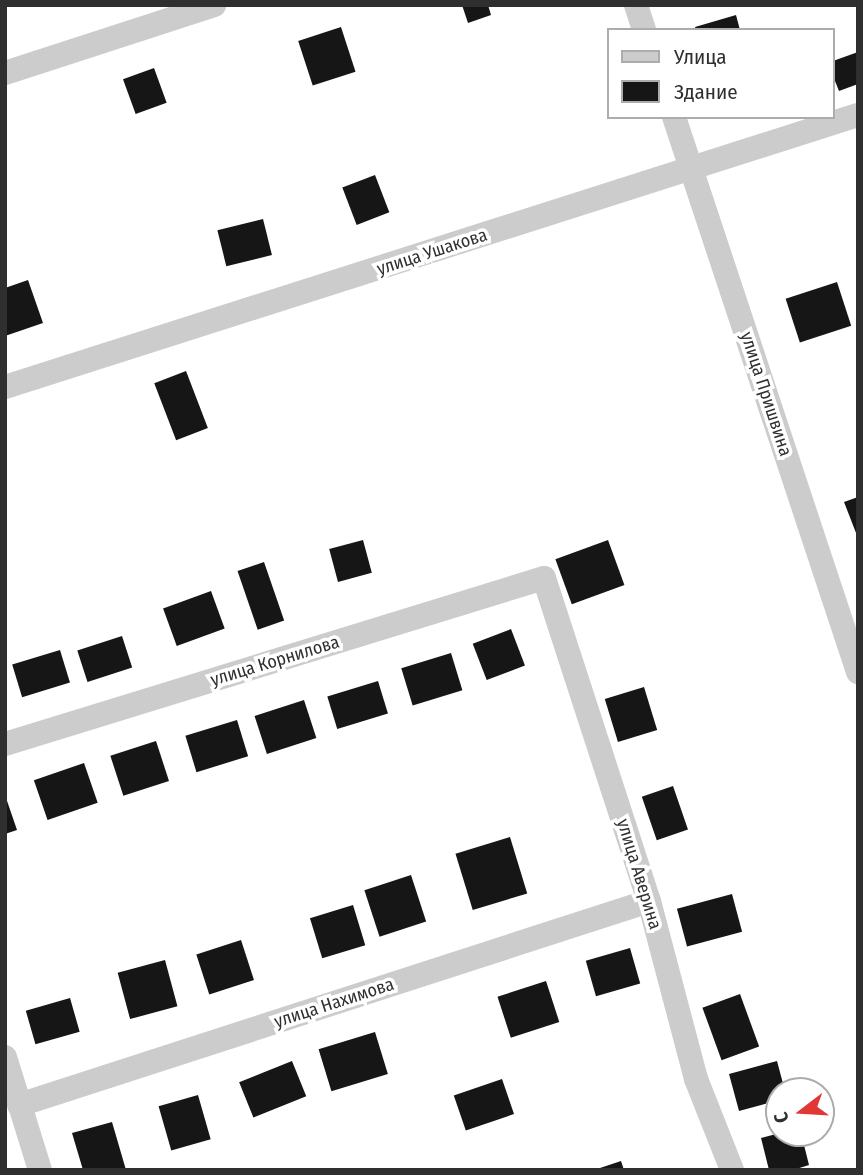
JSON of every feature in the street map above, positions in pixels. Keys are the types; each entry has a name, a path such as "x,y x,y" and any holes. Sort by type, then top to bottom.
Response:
{"street":[{"path":"5,73 214,5"},
{"path":"636,5 643,28"},
{"name":"улица Ушакова","path":"5,387 858,115"},
{"name":"улица Пришвина","path":"675,119 858,672"},
{"name":"улица Корнилова","path":"5,744 544,578"},
{"name":"улица Аверина","path":"544,578 649,901 696,1079 732,1170"},
{"name":"улица Нахимова","path":"19,1105 649,901"},
{"path":"5,1057 40,1170"}],"building":[{"path":"462,5 488,5 491,15 468,23"},
{"path":"736,15 739,28 695,28"},
{"path":"341,27 356,72 313,86 298,41"},
{"path":"858,52 858,84 839,91 835,81 835,60"},
{"path":"154,68 167,103 136,114 123,79"},
{"path":"375,175 389,212 357,225 342,188"},
{"path":"263,219 272,255 226,266 217,230"},
{"path":"28,280 43,323 5,336 5,288"},
{"path":"837,282 851,326 800,342 786,299"},
{"path":"186,371 208,428 176,440 154,383"},
{"path":"858,497 858,538 844,502"},
{"path":"363,540 372,573 338,582 329,549"},
{"path":"608,540 624,585 572,604 555,559"},
{"path":"264,562 284,621 258,630 238,571"},
{"path":"211,591 225,629 177,646 163,608"},
{"path":"511,629 525,665 487,680 473,644"},
{"path":"122,636 132,667 87,682 77,651"},
{"path":"60,650 70,683 22,697 12,665"},
{"path":"451,653 462,690 413,705 401,668"},
{"path":"378,681 388,714 337,729 327,696"},
{"path":"644,687 657,730 618,742 605,699"},
{"path":"304,700 316,738 267,754 255,716"},
{"path":"237,720 248,756 196,772 185,736"},
{"path":"156,741 169,781 123,796 110,756"},
{"path":"84,763 98,803 48,820 34,780"},
{"path":"673,786 688,829 657,840 642,797"},
{"path":"5,799 17,830 5,834"},
{"path":"510,837 527,893 473,910 455,854"},
{"path":"411,875 426,922 380,937 364,890"},
{"path":"732,894 742,932 687,946 677,909"},
{"path":"353,905 365,945 322,958 310,918"},
{"path":"241,940 254,980 209,994 196,955"},
{"path":"630,948 640,984 596,996 586,961"},
{"path":"165,960 177,1006 130,1019 118,973"},
{"path":"546,981 559,1022 511,1038 497,997"},
{"path":"740,994 759,1047 722,1060 702,1008"},
{"path":"70,998 80,1032 35,1044 26,1011"},
{"path":"375,1032 388,1074 331,1091 319,1049"},
{"path":"292,1061 306,1096 253,1118 239,1082"},
{"path":"777,1061 781,1077 765,1077 765,1104 739,1111 729,1074"},
{"path":"502,1079 514,1114 466,1131 454,1096"},
{"path":"198,1095 211,1139 171,1151 159,1106"},
{"path":"112,1122 126,1170 83,1170 72,1133"},
{"path":"765,1137 765,1147 804,1147 809,1165 793,1170 769,1170 761,1138"},
{"path":"621,1161 624,1170 597,1170 597,1169"}]}
